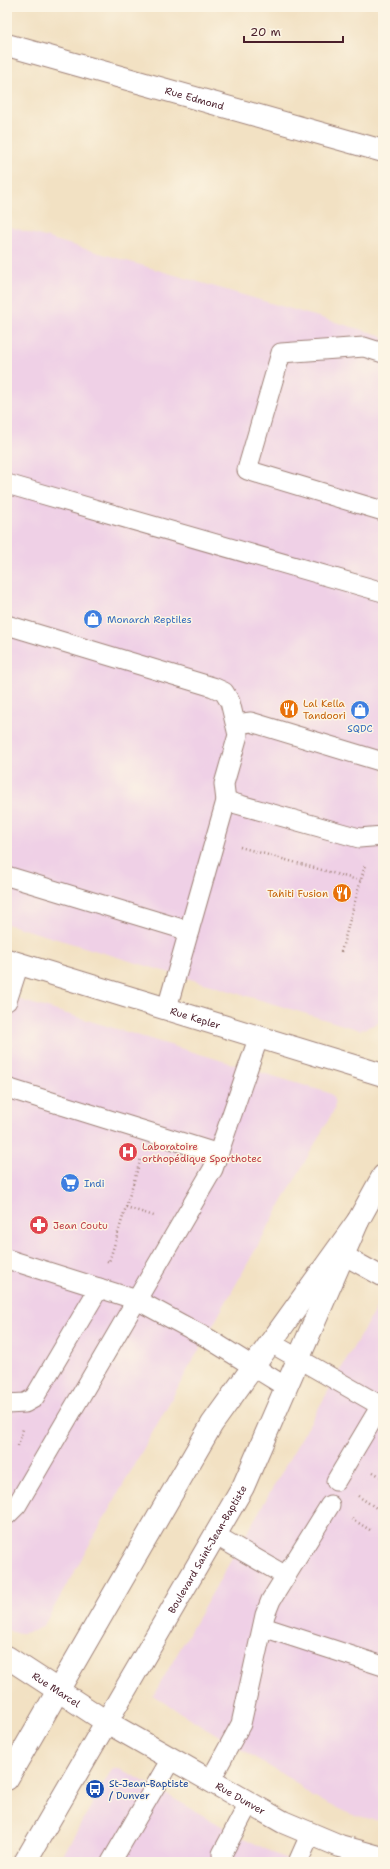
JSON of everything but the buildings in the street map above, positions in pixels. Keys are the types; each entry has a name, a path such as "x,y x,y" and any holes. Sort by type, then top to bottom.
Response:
{"main road":[{"name":"Rue Edmond","path":"7,45 383,151"},
{"name":"Rue Kepler","path":"13,962 383,1075"},
{"name":"Boulevard Saint-Jean-Baptiste","path":"7,1779 212,1424 339,1253 383,1176"},
{"name":"Boulevard Saint-Jean-Baptiste","path":"25,1862 243,1488 299,1358 339,1253"},
{"name":"Rue Marcel","path":"7,1657 106,1722"},
{"name":"Rue Dunver","path":"106,1722 249,1803 345,1855 383,1858"}],"lane":[{"path":"383,353 364,347 281,353 247,470 383,511"},
{"path":"7,484 383,592"},
{"path":"7,626 213,687 224,692 230,702 238,735 224,784 226,801 166,1008"},
{"path":"236,724 251,722 383,762"},
{"path":"226,801 359,838 383,836"},
{"path":"7,876 188,931"},
{"path":"7,1002 13,962"},
{"path":"7,1515 17,1505 213,1169 259,1036"},
{"path":"7,1088 219,1154"},
{"path":"339,1253 383,1278"},
{"path":"7,1259 137,1300 209,1340 286,1387"},
{"path":"7,1404 25,1403 34,1398 99,1288"},
{"path":"271,1343 382,1405 336,1481"},
{"path":"210,1781 241,1724 265,1615 271,1600 330,1505"},
{"path":"215,1535 286,1576"},
{"path":"263,1627 383,1666"},
{"path":"111,1862 171,1759"},
{"path":"222,1854 249,1803"},
{"path":"298,1862 310,1835"}],"path":[{"path":"242,847 361,881 341,952"},
{"path":"103,1260 109,1262 143,1154"},
{"path":"126,1207 159,1217"}],"shaded area":[{"path":"7,226 383,336 383,1020 374,1025 360,1030 7,924"},
{"path":"7,996 326,1092 332,1095 335,1103 334,1110 44,1625 34,1631 22,1633 12,1632 7,1629"},
{"path":"383,1296 383,1822 350,1814 313,1797 295,1782 153,1696"},
{"path":"112,1769 118,1769 129,1773 234,1833 291,1862 59,1862"}],"place":[{"name":"Monarch Reptiles","path":"93,619"},
{"name":"Lal Kella Tandoori","path":"289,709"},
{"name":"SQDC","path":"360,710"},
{"name":"Tahiti Fusion","path":"342,893"},
{"name":"Laboratoire orthopédique Sporthotec","path":"128,1152"},
{"name":"Indi","path":"70,1183"},
{"name":"Jean Coutu","path":"39,1225"},
{"name":"St-Jean-Baptiste / Dunver","path":"95,1789"}]}
